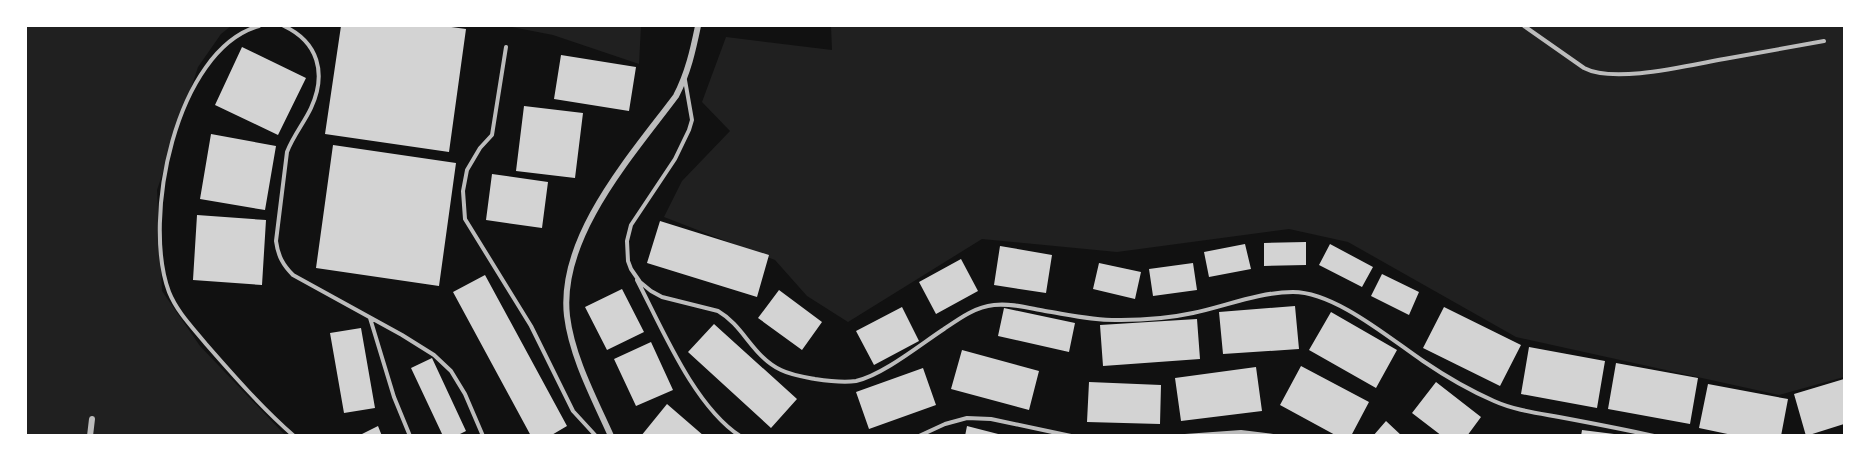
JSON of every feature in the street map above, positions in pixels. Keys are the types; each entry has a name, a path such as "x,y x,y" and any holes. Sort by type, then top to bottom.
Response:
{"street":[{"path":"611,435 582,370 572,340 567,315 567,290 579,246 597,203 676,96 692,57 698,26"},
{"path":"90,435 92,419"}],"lane":[{"path":"260,26 234,38 207,63 196,79 172,142 162,189 161,262 169,293 181,314 250,393 294,435"},
{"path":"284,26 295,31 312,48 318,72 313,105 292,139 287,152 276,241 284,266 293,275 434,355 451,371 465,394 483,435"},
{"path":"1524,26 1590,72 1601,73 1648,73 1824,41"},
{"path":"506,47 492,135 480,148 467,170 463,191 465,219 531,326 573,411 596,435"},
{"path":"684,80 692,120 689,130 675,159 631,225 627,241 628,261 674,352 692,382 724,423 740,435"},
{"path":"631,269 640,282 662,297 726,315 759,355 783,371 824,381 847,382 879,372 963,316 995,304 1013,304 1096,319 1119,320 1191,314 1269,294 1295,292 1334,303 1379,330 1440,372 1470,390 1497,402 1528,411 1654,435"},
{"path":"369,317 394,397 410,435"},
{"path":"919,435 945,424 968,418 992,418 1071,435"},
{"path":"1185,435 1241,432 1273,435"}],"shaded area":[{"path":"26,26 231,26 221,34 198,67 157,190 162,291 200,346 285,435 26,435"},
{"path":"507,26 641,26 639,64 553,35"},
{"path":"831,26 1844,26 1844,377 1779,395 1516,337 1348,242 1289,229 1117,252 982,239 848,322 807,296 775,260 664,217 682,181 730,131 702,102 726,37 832,50"}],"building":[{"path":"341,26 444,26 466,29 449,152 325,134"},
{"path":"242,47 306,78 278,135 215,105"},
{"path":"561,55 636,67 629,111 554,99"},
{"path":"524,106 583,113 575,178 516,171"},
{"path":"211,134 276,146 265,210 200,199"},
{"path":"333,145 456,163 439,286 316,268"},
{"path":"492,174 548,182 542,228 486,220"},
{"path":"197,215 266,220 262,285 193,280"},
{"path":"660,221 769,255 757,297 647,263"},
{"path":"1306,242 1306,265 1264,266 1264,243"},
{"path":"1245,244 1251,269 1209,277 1204,252"},
{"path":"1330,244 1373,267 1362,287 1319,265"},
{"path":"1000,246 1052,255 1046,293 994,285"},
{"path":"961,259 978,291 936,314 919,282"},
{"path":"1099,263 1141,272 1135,299 1093,289"},
{"path":"1193,263 1197,290 1153,296 1149,269"},
{"path":"1382,274 1419,292 1409,315 1371,296"},
{"path":"485,275 567,426 550,436 531,436 453,292"},
{"path":"622,289 644,332 607,350 585,307"},
{"path":"779,290 822,322 802,350 758,318"},
{"path":"1295,306 1299,349 1223,354 1219,312"},
{"path":"902,307 919,341 874,365 856,331"},
{"path":"1444,307 1521,345 1500,386 1423,348"},
{"path":"1004,308 1075,323 1069,352 998,336"},
{"path":"1331,312 1397,350 1376,388 1309,350"},
{"path":"1197,319 1200,359 1103,366 1100,325"},
{"path":"714,324 797,399 771,428 688,352"},
{"path":"361,328 375,408 344,413 330,333"},
{"path":"651,342 673,390 636,406 614,359"},
{"path":"1529,347 1605,361 1597,408 1521,394"},
{"path":"962,350 1039,371 1029,410 951,389"},
{"path":"432,358 466,431 456,436 443,436 411,368"},
{"path":"1616,363 1698,378 1690,424 1608,409"},
{"path":"1301,366 1369,402 1351,436 1337,436 1280,405"},
{"path":"1256,367 1262,411 1181,421 1175,378"},
{"path":"923,368 936,405 869,429 856,392"},
{"path":"1844,379 1844,424 1806,436 1794,394"},
{"path":"1089,382 1161,385 1160,424 1087,422"},
{"path":"1436,382 1481,417 1467,436 1442,436 1412,413"},
{"path":"1708,384 1788,399 1781,436 1737,436 1699,428"},
{"path":"667,404 704,436 641,436"},
{"path":"1386,421 1402,436 1373,436"},
{"path":"378,426 382,436 358,436"},
{"path":"967,426 1002,435 1002,436 965,436"},
{"path":"1582,430 1614,434 1614,436 1581,436"}]}
